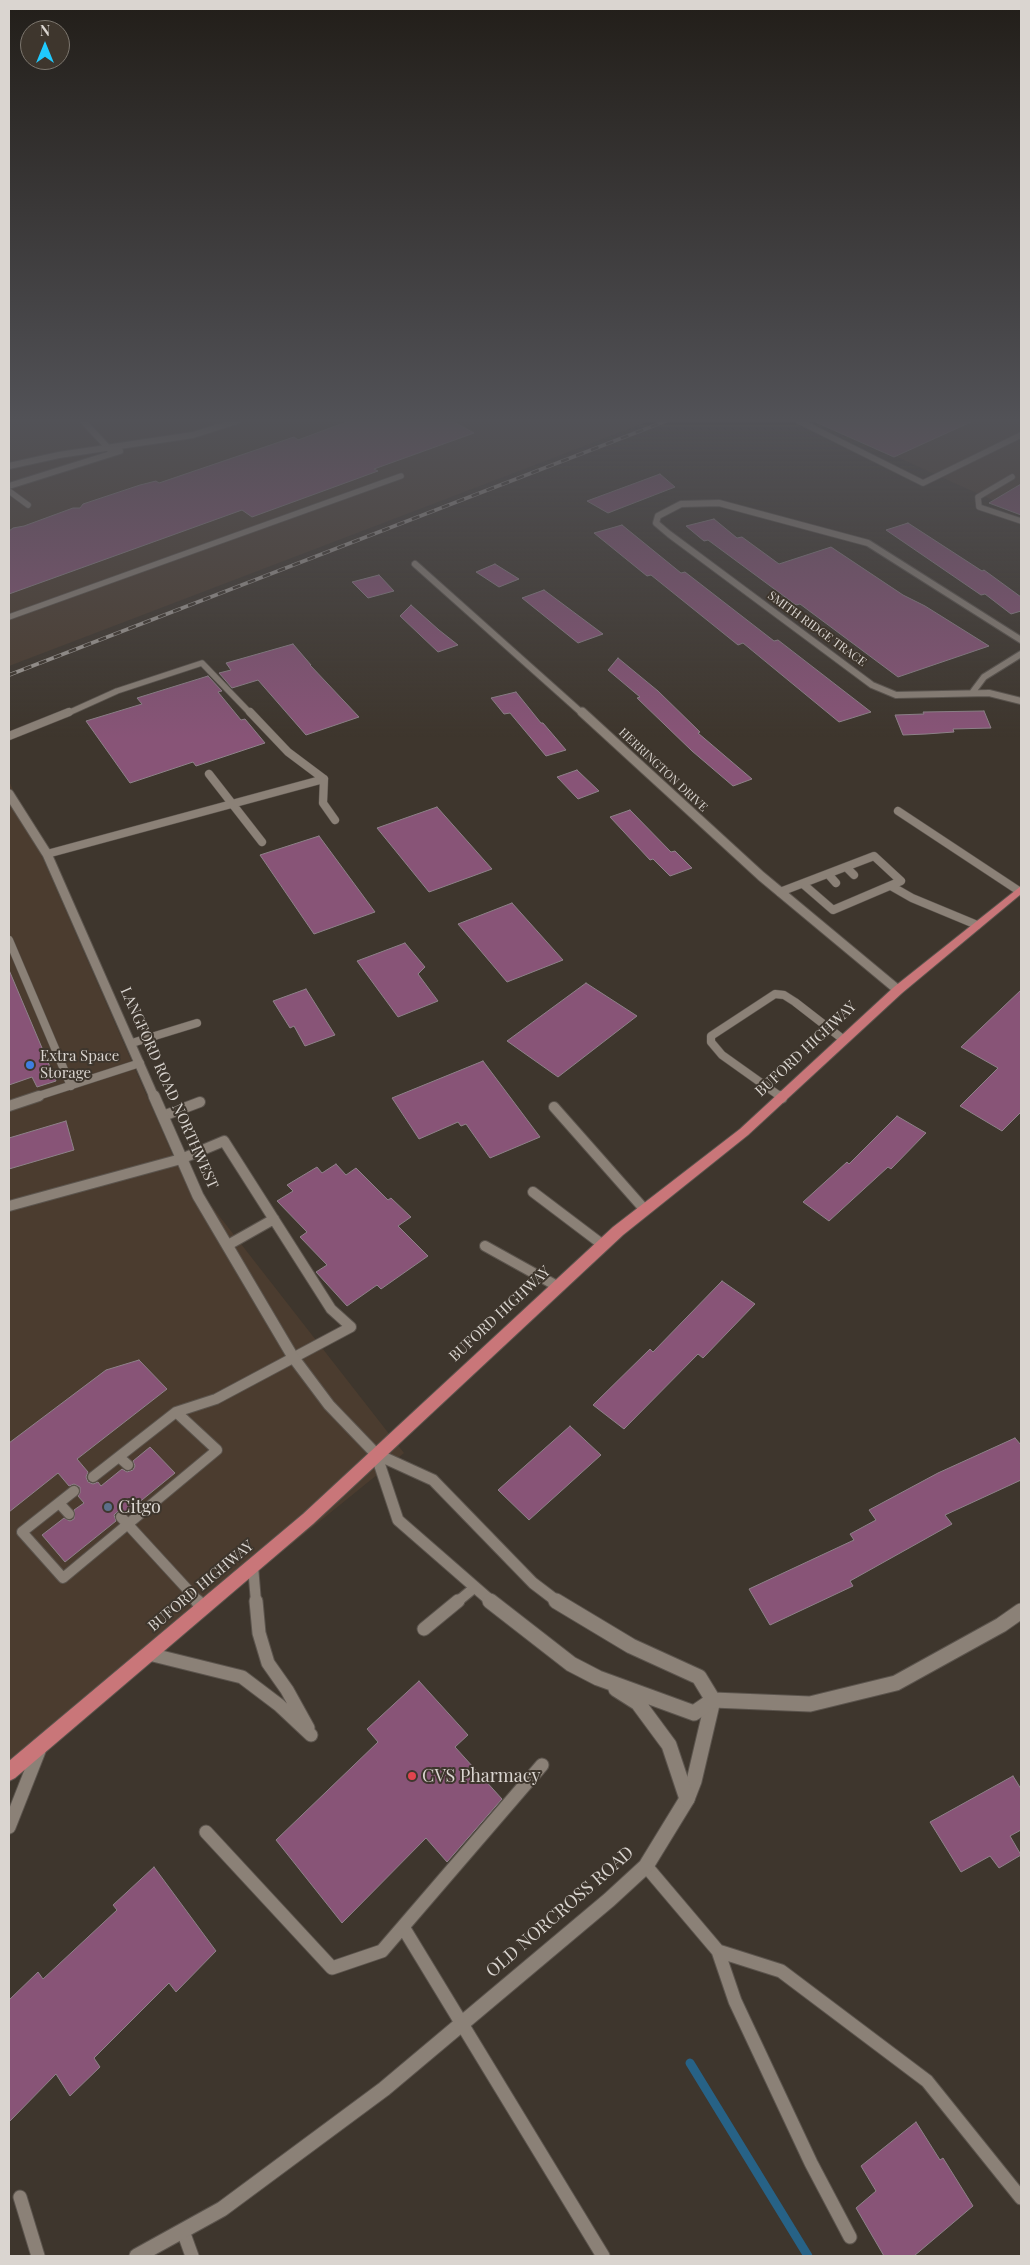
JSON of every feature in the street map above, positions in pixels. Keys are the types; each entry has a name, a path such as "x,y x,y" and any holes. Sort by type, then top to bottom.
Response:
{"main road":[{"name":"BUFORD HIGHWAY","path":"9,1772 308,1520 376,1454 603,1244 744,1132 898,990 1021,891"}],"street":[{"name":"SMITH RIDGE TRACE","path":"660,527 872,684 896,695 972,693 989,694 1021,701"},
{"name":"SMITH RIDGE TRACE","path":"807,527 868,543 1021,640"},
{"name":"HERRINGTON DRIVE","path":"415,564 614,740 780,892 898,990"},
{"path":"972,693 976,684 984,677 1021,654"},
{"name":"LANGFORD ROAD NORTHWEST","path":"9,794 47,854 198,1196 293,1357 329,1405 376,1454 433,1480 514,1566 533,1583 563,1606 632,1646 699,1677 713,1700 694,1713 598,1678 571,1664 474,1588 398,1520 376,1454"},
{"path":"713,1700 810,1704 896,1683 1001,1625 1021,1611"},
{"path":"598,1678 638,1703 669,1745 687,1799"},
{"name":"OLD NORCROSS ROAD","path":"137,2256 222,2210 384,2089 609,1900 646,1866 687,1799 694,1781 713,1700"}],"lane":[{"path":"9,617 260,527"},
{"path":"9,736 54,719 117,690 202,663 288,752 324,779"},
{"path":"209,774 262,842"},
{"path":"47,854 324,779"},
{"path":"324,779 323,803 335,820"},
{"path":"898,811 1021,891"},
{"path":"780,892 874,856 901,882 833,910 803,884"},
{"path":"846,867 854,875"},
{"path":"828,874 836,883"},
{"path":"866,886 874,893"},
{"path":"890,886 912,898 977,925"},
{"path":"847,894 854,902"},
{"path":"9,940 71,1086"},
{"path":"782,1098 722,1055 711,1042 711,1036 775,994 784,995 795,1002 844,1040"},
{"path":"132,1044 197,1023"},
{"path":"9,1106 140,1063"},
{"path":"163,1116 200,1102"},
{"path":"554,1107 645,1210"},
{"path":"9,1206 181,1159 224,1141 331,1309 352,1328 293,1357 216,1399 176,1412 93,1477"},
{"path":"533,1192 603,1244"},
{"path":"228,1245 274,1219"},
{"path":"485,1246 557,1286"},
{"path":"74,1491 22,1532 63,1578 96,1544 157,1494 217,1450 176,1412"},
{"path":"119,1457 128,1465"},
{"path":"59,1503 69,1514"},
{"path":"125,1520 204,1608"},
{"path":"150,1654 242,1677 279,1705 312,1734 287,1690 268,1663 259,1633 253,1566"},
{"path":"424,1629 474,1588"},
{"path":"9,1827 42,1744"},
{"path":"206,1832 332,1968 382,1951 542,1765"},
{"path":"646,1866 718,1951 735,2001 811,2163 850,2237"},
{"path":"402,1927 603,2256"},
{"path":"718,1951 781,1971 927,2081 1021,2198"},
{"path":"20,2197 38,2256"},
{"path":"183,2231 192,2256"}],"shaded area":[{"path":"9,527 373,527 9,666"},
{"path":"9,781 174,1158 404,1453 9,1773"}],"building":[{"path":"196,527 9,594 9,531 13,528"},
{"path":"616,527 624,527 681,573 685,572 774,641 778,640 871,712 839,722 743,643 738,645 651,575 647,576 594,533"},
{"path":"687,527 723,527 737,538 742,537 779,564 831,547 903,595 925,606 989,646 898,677 800,604 796,605 708,540 704,541"},
{"path":"896,527 914,527 982,571 984,570 1021,597 1021,611 1011,614 985,594 981,595 886,530"},
{"path":"495,564 519,579 499,587 476,572"},
{"path":"379,575 394,591 368,598 352,582"},
{"path":"544,590 603,634 578,643 522,598"},
{"path":"411,605 458,645 438,652 400,616"},
{"path":"293,644 359,717 306,735 258,680 232,688 219,673 231,670 226,663"},
{"path":"618,658 658,691 700,732 698,733 752,779 733,786 692,751 637,698 640,697 608,670"},
{"path":"208,676 222,691 218,692 241,720 245,719 265,743 196,766 193,762 130,783 86,721 142,704 137,698"},
{"path":"516,692 566,750 546,756 510,713 504,714 491,698"},
{"path":"984,711 991,728 953,729 954,732 926,734 903,735 895,715 924,714 923,712"},
{"path":"577,770 599,791 578,799 557,777"},
{"path":"437,807 492,869 429,892 377,828"},
{"path":"630,810 671,852 675,851 692,868 670,876 653,859 650,860 610,817"},
{"path":"319,836 375,912 314,934 260,855"},
{"path":"512,903 563,960 507,982 458,924"},
{"path":"405,943 425,967 418,974 438,1001 398,1017 357,961"},
{"path":"9,970 56,1081 37,1087 32,1077 9,1085"},
{"path":"586,983 637,1016 558,1077 507,1041"},
{"path":"306,989 335,1035 305,1046 294,1026 290,1028 273,1001"},
{"path":"1021,990 1021,1112 1002,1131 960,1106 998,1068 961,1047"},
{"path":"483,1061 540,1137 490,1158 466,1124 461,1126 458,1122 419,1139 392,1098"},
{"path":"897,1116 926,1133 891,1169 888,1167 829,1221 803,1202 847,1162 849,1164"},
{"path":"66,1121 74,1150 9,1169 9,1138"},
{"path":"336,1164 346,1175 356,1168 388,1200 391,1198 411,1217 398,1226 428,1256 381,1289 377,1285 347,1306 316,1272 327,1265 300,1237 307,1232 277,1201 293,1191 287,1185 317,1167 322,1173"},
{"path":"722,1281 755,1304 703,1358 698,1354 624,1429 593,1405 650,1349 653,1352"},
{"path":"139,1360 167,1389 77,1459 88,1472 86,1477 88,1482 93,1484 98,1482 101,1486 122,1469 127,1472 133,1470 135,1466 133,1461 150,1447 175,1473 126,1513 123,1510 117,1512 114,1515 116,1521 65,1562 42,1535 64,1518 70,1521 74,1519 74,1510 84,1503 78,1496 80,1487 74,1484 69,1486 58,1473 9,1512 9,1443 106,1370"},
{"path":"570,1426 601,1455 529,1520 498,1490"},
{"path":"1015,1438 1021,1445 1021,1480 945,1515 952,1524 850,1581 853,1586 770,1625 749,1589 854,1540 850,1534 876,1520 869,1510 938,1473"},
{"name":"CVS Pharmacy","path":"419,1681 468,1735 455,1747 502,1799 447,1862 426,1838 342,1923 276,1840 378,1742 367,1729"},
{"path":"1013,1776 1021,1789 1021,1830 1010,1836 1021,1855 999,1868 990,1856 961,1872 930,1822"},
{"path":"154,1867 216,1951 176,1992 169,1983 94,2058 100,2067 70,2096 56,2074 9,2122 9,2000 38,1972 43,1979 117,1910 113,1905"},
{"path":"916,2122 940,2160 943,2158 973,2206 914,2256 884,2256 856,2208 876,2191 861,2166"}],"waterway":[{"path":"690,2063 808,2256"}],"railway":[{"path":"9,675 393,527"}],"place":[{"name":"Extra Space Storage","path":"30,1065"},
{"name":"Citgo","path":"108,1507"},
{"name":"CVS Pharmacy","path":"412,1776"}]}
